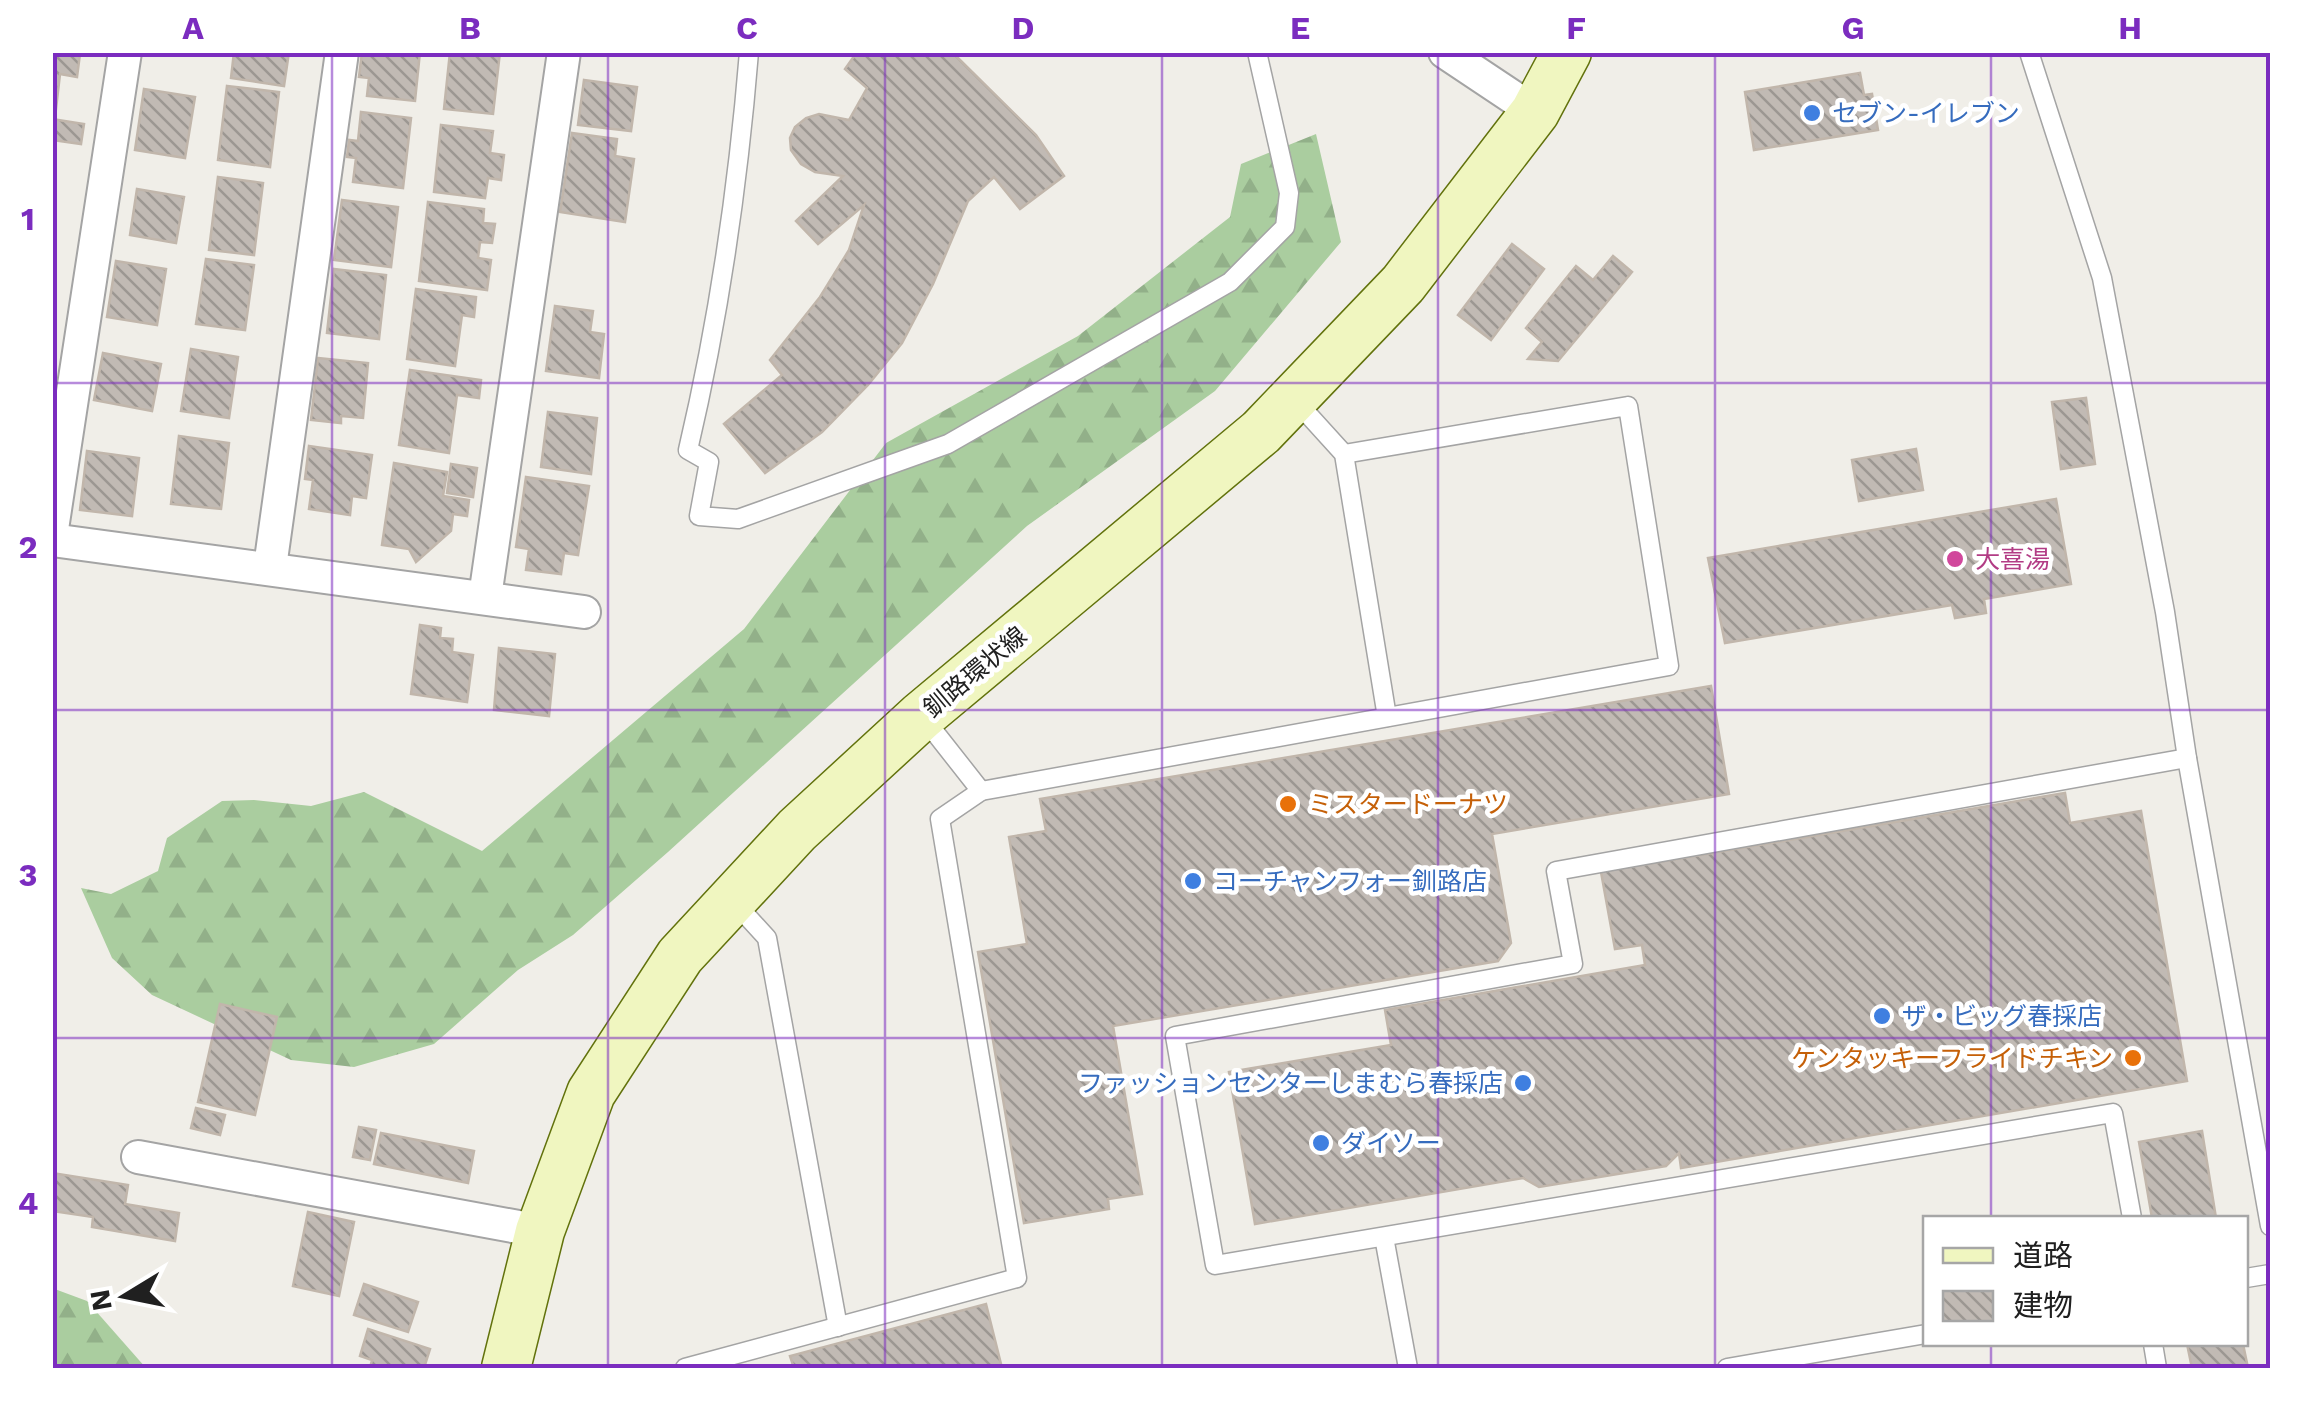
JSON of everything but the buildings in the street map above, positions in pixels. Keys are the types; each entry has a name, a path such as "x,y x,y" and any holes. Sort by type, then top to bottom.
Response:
{"street":[{"path":"52,528 125,52"},
{"path":"270,567 342,52"},
{"path":"485,597 564,52"},
{"path":"1446,52 1535,112"},
{"name":"釧路環状線","path":"506,1368 540,1230 591,1093 680,956 796,830 922,716 1261,432 1404,284 1535,112 1567,52"},
{"path":"52,540 584,612"},
{"path":"138,1157 540,1230"}],"lane":[{"path":"748,52 739,174 712,350 688,450 709,462 699,516 738,518 948,444 1230,282 1286,227 1289,193 1257,52"},
{"path":"2029,52 2102,278 2165,612 2270,1226"},
{"path":"1294,398 1344,454 1387,717"},
{"path":"685,1368 1017,1278 940,819 980,790 1670,666 1628,406 1344,454"},
{"path":"922,716 980,790"},
{"path":"2132,1216 2113,1113 1216,1265 1175,1036 1573,964 1556,872 2188,758"},
{"path":"732,900 767,938 838,1327"},
{"path":"1384,1237 1408,1368"},
{"path":"1727,1368 1923,1335"}],"green space":[{"path":"1316,134 1341,242 1215,391 1027,526 573,935 518,970 434,1044 354,1067 291,1060 152,995 112,958 81,888 111,894 158,871 167,838 222,801 311,806 364,792 482,851 744,629 886,443 1078,336 1230,217 1241,164"},
{"path":"52,1288 87,1301 146,1368 53,1368"}],"place":[{"name":"セブン-イレブン","path":"1812,113"},
{"name":"大喜湯","path":"1955,559"},
{"name":"ミスタードーナツ","path":"1288,804"},
{"name":"コーチャンフォー釧路店","path":"1193,881"},
{"name":"ザ・ビッグ春採店","path":"1882,1016"},
{"name":"ケンタッキーフライドチキン","path":"2133,1058"},
{"name":"ファッションセンターしまむら春採店","path":"1523,1083"},
{"name":"ダイソー","path":"1321,1143"}]}
